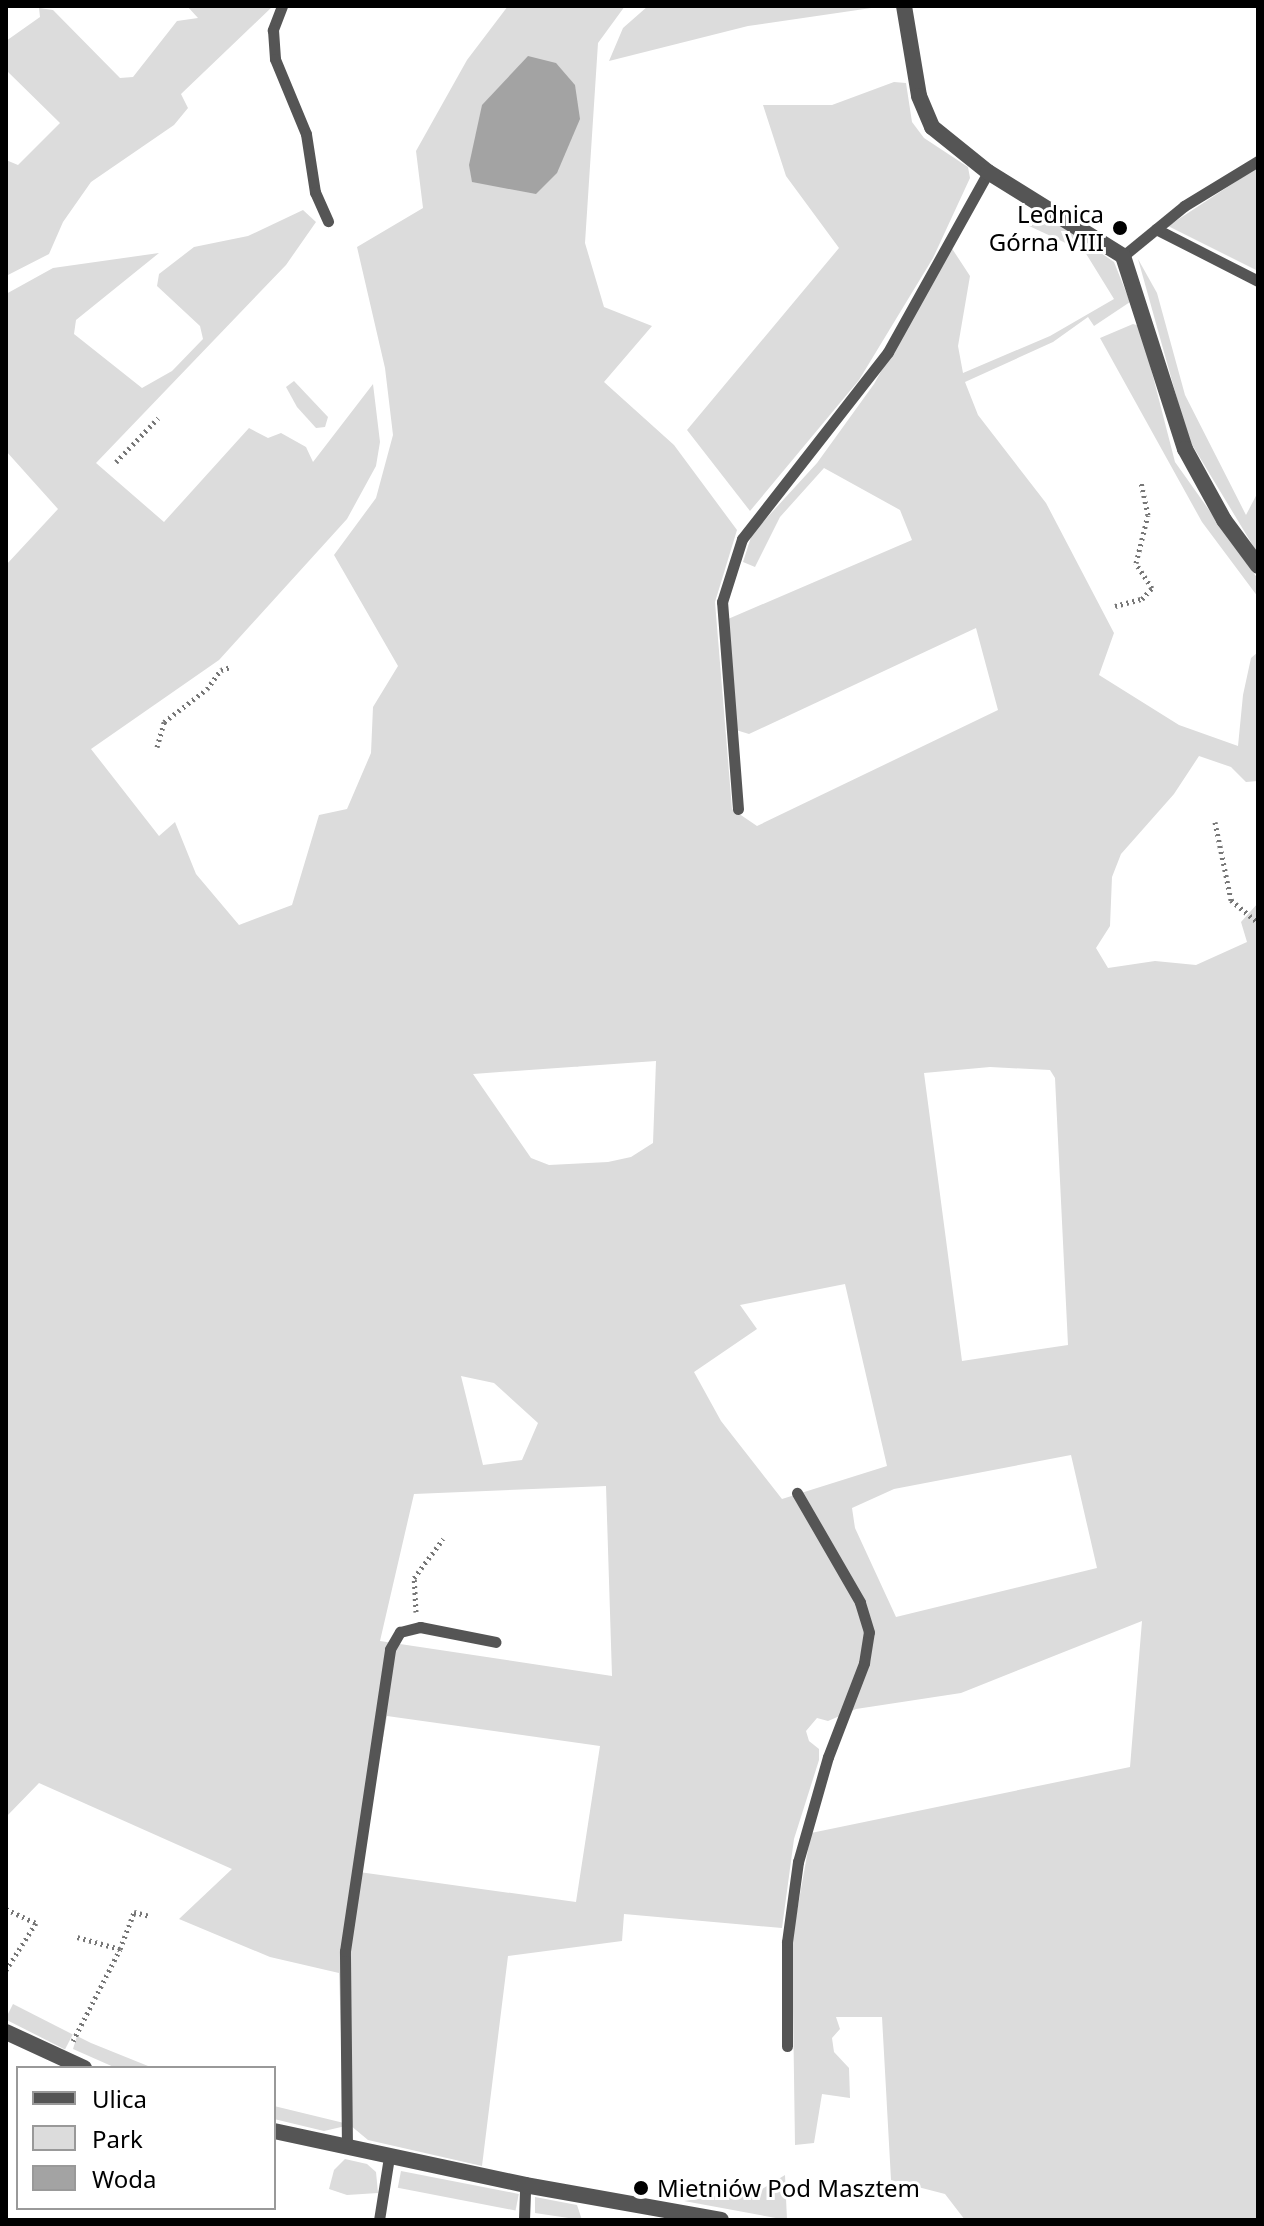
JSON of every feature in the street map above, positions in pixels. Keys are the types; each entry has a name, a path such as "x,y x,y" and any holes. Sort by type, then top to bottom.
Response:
{"street":[{"path":"904,6 923,112 945,141 988,172 1123,256 1185,449 1224,520 1258,566"},
{"path":"6,2032 80,2066"},
{"path":"276,2131 525,2185 721,2220"}],"lane":[{"path":"282,6 273,30 275,59 303,124 315,192 328,221"},
{"path":"1123,256 1156,229 1258,161"},
{"path":"738,809 722,602 742,539 888,352 988,172"},
{"path":"1156,229 1258,281"},
{"path":"787,2046 787,1942 798,1862 828,1757 864,1663 869,1632 860,1602 797,1493"},
{"path":"347,2148 347,1927 390,1649 400,1632 420,1627 496,1642"},
{"path":"379,2220 389,2157"},
{"path":"524,2220 525,2185"}],"path":[{"path":"116,462 158,418"},
{"path":"1115,606 1142,599 1152,588 1136,563 1148,515 1141,483"},
{"path":"157,747 164,722 207,689 221,670 231,667"},
{"path":"1215,822 1231,900 1258,923"},
{"path":"417,1617 414,1578 443,1539"},
{"path":"6,1909 36,1923 6,1970"},
{"path":"76,2035 120,1949 134,1912 150,1916"},
{"path":"77,1937 120,1949"}],"green space":[{"path":"187,6 273,6 181,94 188,108 174,125 91,182 63,222 49,254 6,276 6,160 18,165 60,123 6,70 6,41 40,17 39,8 53,10 120,78 133,77 177,21 198,18"},
{"path":"508,6 625,6 598,43 585,243 604,307 652,326 604,382 674,445 737,530 715,602 732,809 757,826 998,710 976,628 749,734 736,730 728,619 912,540 900,510 824,468 780,517 755,567 743,562 752,534 817,463 874,384 951,247 970,276 958,346 963,373 1050,336 1114,299 1085,252 1027,225 1040,211 1114,262 1130,302 1094,326 1088,317 1053,342 965,382 978,415 1046,503 1114,633 1099,675 1179,725 1238,746 1243,695 1251,658 1258,652 1258,781 1246,782 1231,767 1199,756 1174,794 1121,854 1112,877 1110,926 1096,948 1108,968 1155,961 1196,965 1247,942 1241,922 1258,903 1258,2220 965,2220 945,2194 891,2180 882,2017 836,2017 840,2029 832,2038 834,2052 849,2068 850,2098 822,2094 814,2143 795,2145 792,1939 811,1833 1130,1767 1142,1621 961,1693 856,1709 828,1721 817,1718 806,1731 809,1741 819,1749 819,1760 794,1839 782,1928 624,1914 622,1941 508,1956 482,2166 368,2140 350,2125 324,2131 276,2119 276,2106 344,2123 339,1973 270,1957 179,1919 232,1869 39,1783 6,1817 6,565 58,509 6,451 6,294 53,268 159,253 76,320 74,334 142,388 172,371 203,339 200,326 157,286 159,274 194,247 248,236 303,210 316,222 286,265 96,463 164,522 249,428 268,438 281,433 306,447 313,462 373,384 380,442 376,466 347,519 219,660 91,749 159,836 175,822 196,874 239,925 292,905 319,815 347,809 371,753 373,707 398,666 334,555 376,498 393,435 385,368 357,247 423,208 416,151 467,60","holes":["656,1061 653,1143 631,1157 608,1162 549,1165 531,1158 473,1074","990,1067 1050,1070 1055,1078 1068,1345 962,1361 924,1073","845,1284 887,1466 782,1499 721,1421 694,1372 757,1329 740,1305","461,1376 494,1383 538,1423 522,1460 483,1465","1071,1455 1097,1568 896,1617 855,1528 852,1508 894,1489","606,1486 612,1676 380,1641 414,1494","387,1716 600,1746 576,1902 359,1872"]},
{"path":"648,6 885,6 748,26 609,61 623,28"},
{"path":"894,82 906,83 912,122 924,138 968,167 970,178 933,258 859,380 750,511 687,430 839,248 786,176 763,105 832,105"},
{"path":"1258,167 1258,271 1168,226 1188,213"},
{"path":"1138,259 1157,293 1185,395 1246,515 1258,492 1258,554 1188,438"},
{"path":"1133,324 1140,326 1175,462 1258,579 1258,597 1202,522 1100,338"},
{"path":"294,381 328,417 325,427 316,428 297,407 286,387"},
{"path":"13,2004 73,2034 65,2050 6,2020"},
{"path":"77,2036 148,2066 111,2066 73,2049"},
{"path":"345,2159 367,2164 376,2172 378,2193 347,2195 329,2189 334,2170"},
{"path":"401,2171 519,2194 516,2211 398,2188"},
{"path":"785,2175 787,2220 684,2201 762,2189"},
{"path":"535,2197 577,2205 582,2220 535,2213"}],"water":[{"path":"528,56 556,63 575,85 580,119 557,173 536,194 472,182 469,165 482,105"}],"place":[{"name":"Lednica Górna VIII","path":"1120,228"},
{"name":"Mietniów Pod Masztem","path":"641,2188"}]}
